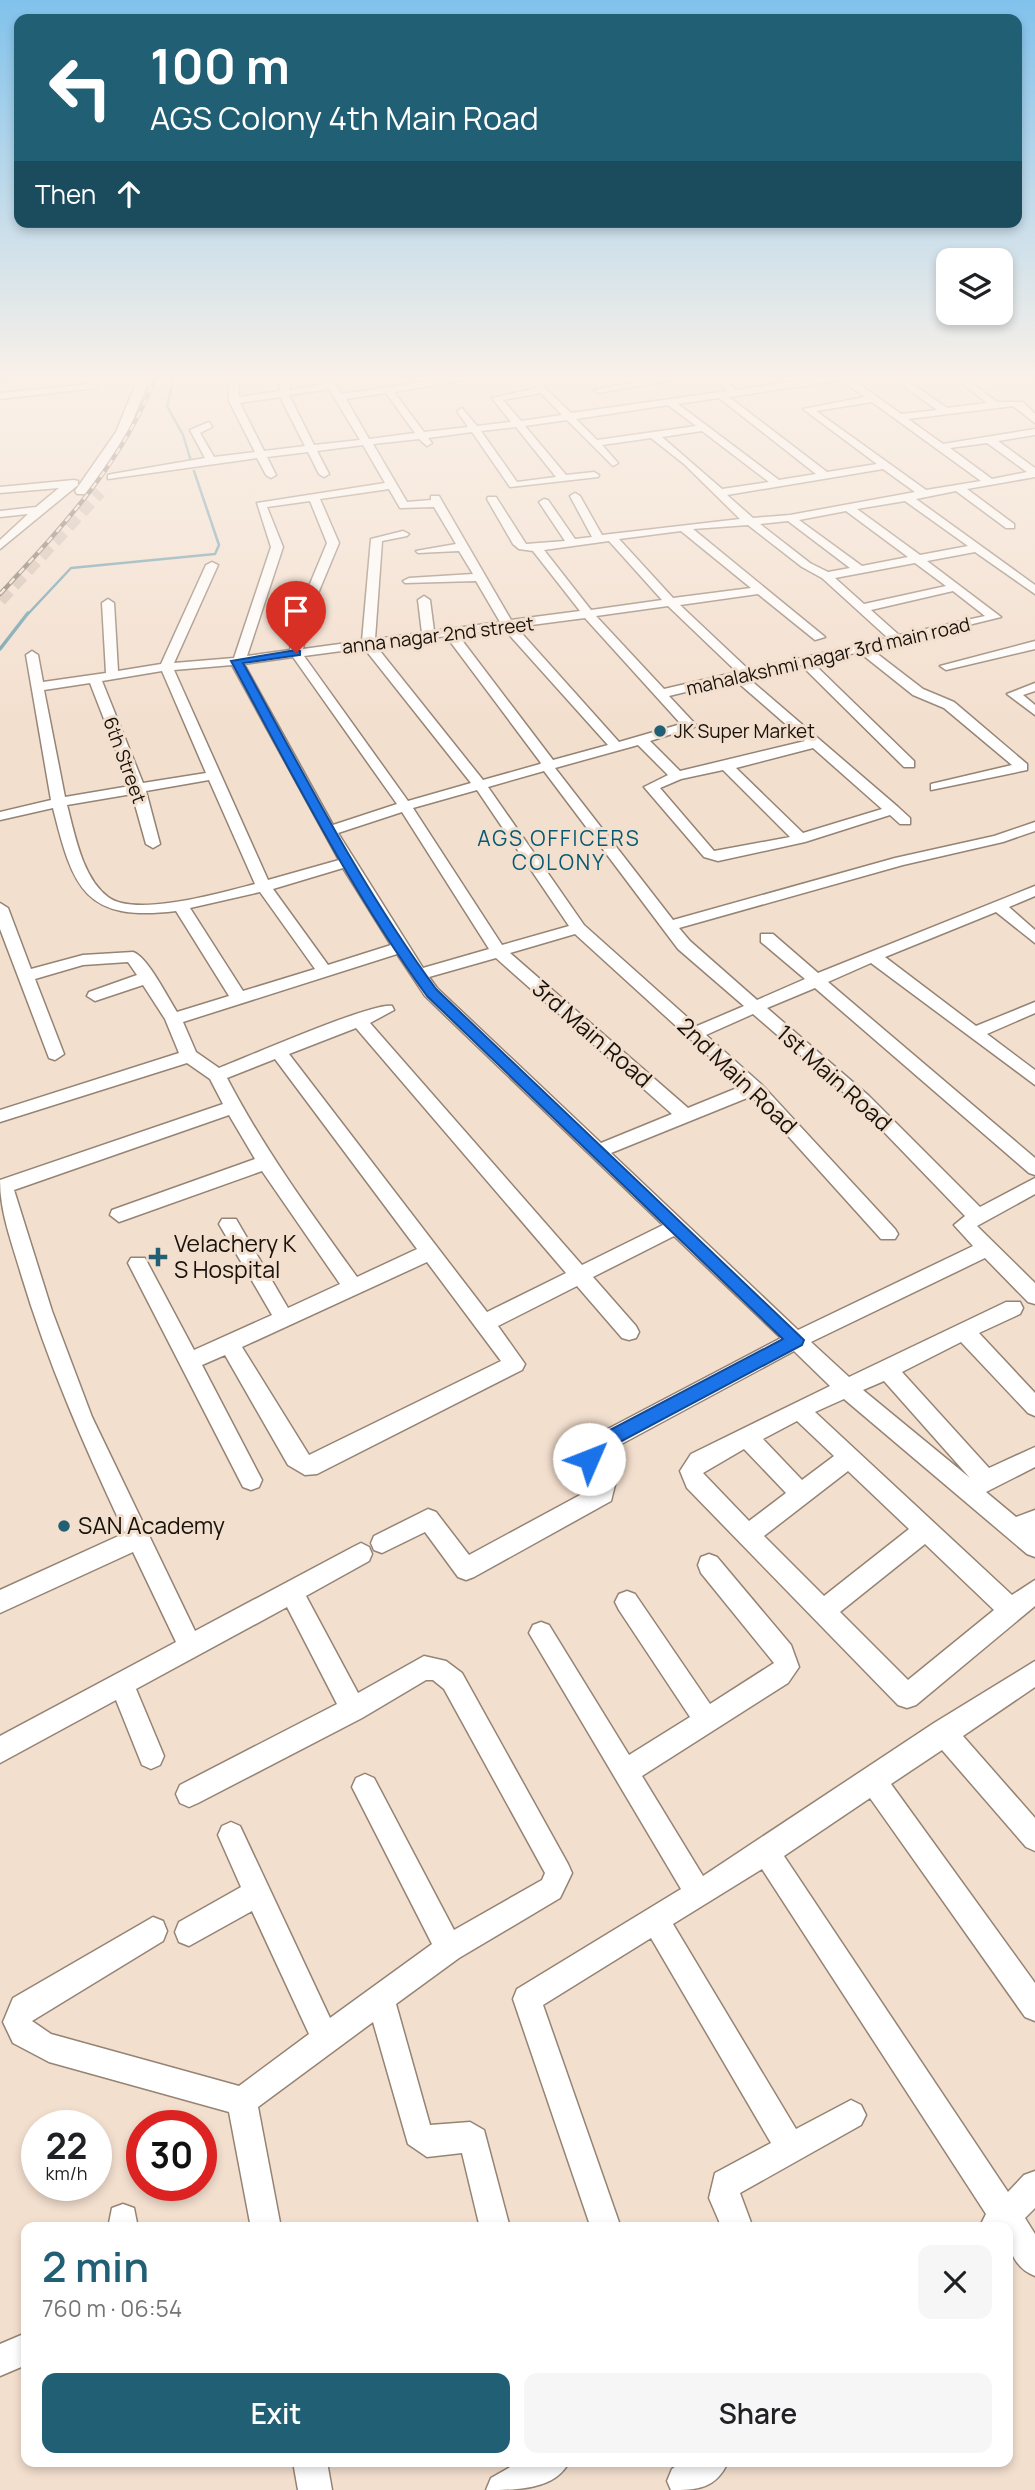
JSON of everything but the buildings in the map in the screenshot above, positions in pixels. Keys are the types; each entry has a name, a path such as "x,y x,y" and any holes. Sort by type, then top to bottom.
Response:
{"street":[{"path":"0,546 26,518 43,508 58,494"},
{"path":"342,494 261,505 276,547 273,565 237,661 329,831 399,948 431,992 675,1227 845,1387 1024,1524 1035,1547"},
{"path":"398,494 404,506 436,501 508,626 615,746"},
{"path":"720,494 806,565 826,576 896,639"},
{"path":"492,499 517,542 523,547 536,548 683,527 754,523 929,494"},
{"path":"966,494 1010,526"},
{"path":"575,496 599,539"},
{"path":"908,498 1035,590"},
{"path":"296,653 303,615 333,543 316,499"},
{"path":"544,502 573,544"},
{"path":"0,514 43,508"},
{"path":"849,508 956,587"},
{"path":"790,518 859,569"},
{"path":"683,527 819,637"},
{"path":"368,644 377,539 403,534"},
{"path":"612,538 743,676 905,821"},
{"path":"422,551 461,547"},
{"path":"329,831 548,764 690,726 589,615 536,548"},
{"path":"826,576 977,548"},
{"path":"212,565 166,667 262,884 324,970"},
{"path":"409,581 479,577"},
{"path":"863,608 956,587"},
{"name":"mahalakshmi nagar 3rd main road","path":"660,694 995,617 956,587"},
{"name":"anna nagar 2nd street","path":"38,687 112,674 237,661 508,626 761,590"},
{"path":"424,600 428,636"},
{"path":"108,603 112,674"},
{"name":"1st Main Road","path":"450,633 684,945 863,1100 977,1216"},
{"name":"2nd Main Road","path":"368,644 480,785 578,928 755,1088 888,1234"},
{"path":"946,666 1035,645"},
{"path":"863,649 918,692 949,705 1028,766 1035,779"},
{"name":"3rd Main Road","path":"296,653 405,806 499,953 685,1116"},
{"path":"32,655 59,802 80,873 90,890 103,902 136,911 182,908 348,862"},
{"path":"803,660 909,764"},
{"name":"6th Street","path":"94,678 138,789 153,844"},
{"path":"1035,687 1013,694 1035,711"},
{"path":"640,739 677,776"},
{"path":"815,743 677,776 653,784 652,791 709,854 727,857 800,839 893,810"},
{"path":"726,766 800,839"},
{"path":"936,787 1028,766"},
{"path":"0,816 59,802 216,775"},
{"path":"670,926 900,861 998,839 1035,826"},
{"path":"695,1033 873,956 1035,891"},
{"path":"998,906 1035,938"},
{"path":"182,908 239,998"},
{"path":"0,911 55,1054"},
{"path":"419,975 578,928"},
{"path":"767,938 1035,1168"},
{"path":"173,1019 399,948"},
{"path":"26,976 83,960 92,962 123,955 133,957 173,1019 189,1056 217,1075 267,1162 352,1285"},
{"path":"873,956 1033,1074"},
{"path":"95,996 148,977"},
{"path":"975,1033 1035,1007"},
{"path":"217,1075 386,1010"},
{"path":"358,1020 629,1332"},
{"path":"229,1344 296,1458 305,1465 317,1464 515,1364 278,1051"},
{"path":"0,1116 189,1056"},
{"path":"598,1151 755,1088"},
{"path":"190,1646 81,1416 42,1311 2,1186 233,1107"},
{"path":"119,1215 267,1162"},
{"path":"1035,1185 964,1225 978,1252 1035,1296"},
{"path":"229,1224 283,1317"},
{"path":"485,1324 675,1227"},
{"path":"189,1362 352,1285 430,1252"},
{"path":"0,1750 371,1548 428,1520 466,1569 603,1494 605,1481 589,1459 588,1451 796,1340 978,1252"},
{"path":"138,1263 251,1480"},
{"path":"1013,1308 799,1410 699,1461 691,1471 695,1481 907,1696 1035,1591"},
{"path":"964,1331 1035,1407"},
{"path":"887,1370 976,1485"},
{"path":"799,1410 1012,1611"},
{"path":"747,1437 801,1494"},
{"path":"976,1485 1035,1456"},
{"path":"749,1534 848,1458"},
{"path":"823,1611 926,1529"},
{"path":"0,1602 139,1538"},
{"path":"625,1772 779,1675 787,1667 783,1653 709,1565"},
{"path":"291,1591 353,1709"},
{"path":"627,1602 706,1720"},
{"path":"541,1633 698,1894"},
{"path":"189,1794 353,1709 424,1668 444,1672 453,1681 558,1873 551,1889 449,1948 242,2101"},
{"path":"604,2222 527,1999 766,1852 1035,1673"},
{"path":"123,1685 151,1756"},
{"path":"943,1732 1035,1838"},
{"path":"873,1780 1035,2007"},
{"path":"365,1787 449,1948"},
{"path":"231,1835 325,2038"},
{"path":"766,1852 1000,2222 1035,2186"},
{"path":"189,1933 257,1893"},
{"path":"655,1919 791,2148"},
{"path":"153,1931 23,2008 17,2014 16,2023 20,2031 30,2040 49,2048 242,2101"},
{"path":"380,1998 418,2134 427,2142 470,2137 474,2140 494,2222"},
{"path":"242,2101 265,2222"},
{"path":"735,2222 724,2198 726,2184 851,2115"},
{"path":"1013,2236 1035,2261"},
{"path":"0,2360 21,2351"},
{"path":"311,2467 316,2490"},
{"path":"684,2478 703,2467"}],"waterway":[{"path":"27,615 71,568 215,554 219,545 202,494"},
{"path":"0,649 28,613"}],"tunnel":[{"path":"0,600 98,494"}],"railway":[{"path":"0,594 87,494"}],"place":[{"name":"JK Super Market","path":"660,731"},
{"name":"Velachery K S Hospital","path":"158,1257"},
{"name":"SAN Academy","path":"64,1526"}],"district":[{"name":"AGS OFFICERS COLONY","path":"559,851"}],"route":[{"path":"296,653 236,661 329,831 399,948 431,992 796,1340 595,1446 588,1451 589,1459"}]}
